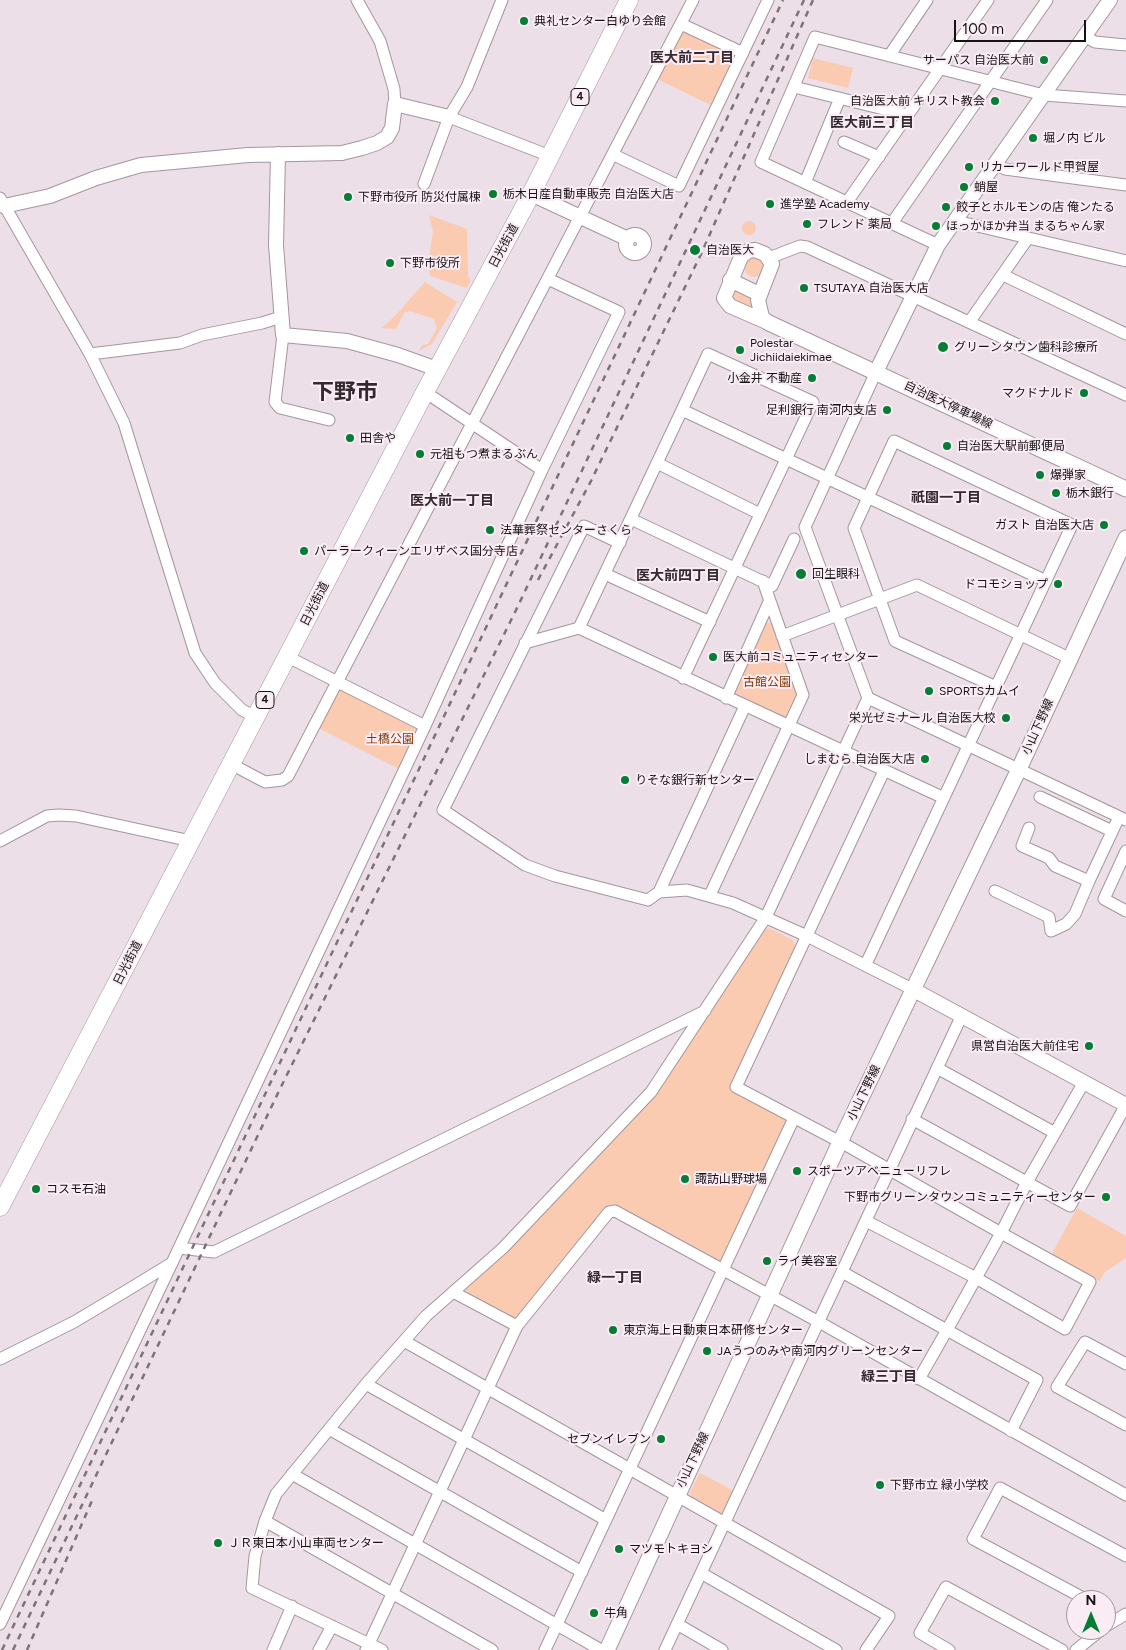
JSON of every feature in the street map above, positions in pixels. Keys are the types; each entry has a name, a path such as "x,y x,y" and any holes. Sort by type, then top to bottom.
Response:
{"highway":[{"name":"日光街道","path":"0,1207 437,369 531,194 629,0"}],"main road":[{"name":"自治医大停車場線","path":"769,323 1126,489"},
{"name":"小山下野線","path":"607,1650 840,1142 914,990 1126,538"}],"street":[{"path":"256,718 242,710 215,682 195,653 124,423 90,354 1,203 50,196 96,178 141,165 278,154 342,153 377,144 387,136 392,128 395,104 394,89 380,41 357,0"},
{"path":"424,184 449,117 467,87 502,0"},
{"path":"231,764 265,782 282,780 288,776 694,0"},
{"path":"614,155 679,186 768,0"},
{"path":"889,56 927,0"},
{"path":"847,202 988,0"},
{"path":"892,223 1047,0"},
{"path":"995,891 1049,917 1051,931 1066,924 1075,914 1112,831 1122,818 969,744 868,698 804,527 876,372 938,246 1110,0"},
{"path":"681,24 743,52"},
{"path":"1084,36 1095,42 1126,46"},
{"path":"938,246 761,162 815,38 1044,95 1126,101"},
{"path":"794,87 908,115"},
{"path":"804,182 840,98"},
{"path":"395,104 449,117 550,156"},
{"path":"844,142 879,158"},
{"path":"278,154 276,245 282,334 275,402 280,408 329,420"},
{"path":"995,164 1005,169 1126,184"},
{"path":"531,194 628,239"},
{"path":"956,221 1126,261"},
{"path":"970,321 1028,238"},
{"path":"769,258 800,246 807,247 1126,395"},
{"path":"755,250 769,258 771,268 759,294 760,312 769,323 726,303 724,294 745,252 755,250"},
{"path":"1003,275 1126,334"},
{"path":"0,1624 425,726 542,470 619,312 548,279"},
{"path":"730,280 759,294"},
{"path":"90,354 180,343 202,335 262,324 281,317"},
{"path":"282,334 347,341 398,355 437,369"},
{"path":"579,628 708,354 813,402 683,678"},
{"path":"425,392 542,470"},
{"path":"682,410 1046,580"},
{"path":"866,964 1021,634 1072,524 894,440 854,528 895,641 996,687"},
{"path":"658,463 760,514"},
{"path":"631,519 772,586 794,539"},
{"path":"620,543 584,526 443,810 525,865 555,876 648,900 659,892 745,706"},
{"path":"605,574 710,622"},
{"path":"710,895 803,695 763,581"},
{"path":"782,636 917,585 1069,658"},
{"path":"726,698 769,602"},
{"path":"525,643 579,628 944,798"},
{"path":"288,657 425,726"},
{"path":"382,1650 368,1646 292,1606 252,1588 255,1556 264,1521 276,1494 328,1429 426,1316 503,1248 651,1092 766,917 868,698"},
{"path":"866,1221 976,1278 1064,1329 1090,1282 840,1142 736,1087 884,771"},
{"path":"1040,797 1112,831"},
{"path":"0,841 47,816 59,815 76,816 191,842"},
{"path":"1029,828 1022,846 1049,858 1055,866 1089,880"},
{"path":"1126,851 1104,899 1126,911"},
{"path":"659,892 687,890 710,895 808,936 866,964 962,1015 1126,1105 1070,1206 912,1119"},
{"path":"179,1248 214,1252 705,1011"},
{"path":"664,1650 962,1015"},
{"path":"937,1068 1055,1133"},
{"path":"919,1379 1084,1082"},
{"path":"545,1650 794,1118"},
{"path":"368,1646 517,1326 609,1212 615,1211 722,1271 819,1322 1126,1495"},
{"path":"0,1359 74,1322 172,1263"},
{"path":"842,1272 1037,1380 1011,1431"},
{"path":"453,1292 517,1326"},
{"path":"404,1341 889,1616 866,1650"},
{"path":"1126,1364 1085,1342 1057,1387 1126,1425"},
{"path":"366,1384 606,1520"},
{"path":"328,1429 582,1572"},
{"path":"292,1474 601,1650"},
{"path":"1069,1590 973,1539 1000,1488 1126,1556"},
{"path":"264,1521 492,1650"},
{"path":"701,1573 836,1650"},
{"path":"950,1650 920,1633 946,1587 1062,1650"},
{"path":"273,1650 292,1606"},
{"path":"677,1624 722,1650"},
{"path":"319,1650 332,1626"},
{"path":"1076,1650 1088,1640"}],"green space":[{"path":"687,31 732,52 735,59 713,106 657,79 681,33"},
{"path":"813,58 853,68 848,88 808,78"},
{"path":"429,215 467,229 468,277 471,281 467,288 430,276 428,264 433,232"},
{"path":"746,221 752,221 756,228 752,235 746,235 742,231 742,225"},
{"path":"754,257 761,260 764,267 761,274 754,277 747,274 744,267 747,260"},
{"path":"425,282 457,302 432,344 419,351 422,345 428,344 437,328 434,319 410,311 404,313 396,329 381,328 394,317"},
{"path":"734,291 751,299 752,306 750,308 732,300 731,295"},
{"name":"古館公園","path":"765,623 772,623 799,695 788,717 782,719 736,698 734,691"},
{"name":"土橋公園","path":"342,689 417,727 419,733 401,770 318,728 337,691"},
{"path":"769,928 793,940 795,946 731,1089 785,1118 787,1124 722,1260 716,1262 611,1204 519,1317 512,1319 467,1294 466,1287 621,1129 763,930"},
{"path":"1077,1208 1126,1236 1126,1258 1105,1272 1099,1281 1051,1255"},
{"path":"700,1473 736,1492 724,1512 718,1514 692,1499 690,1492"}],"railway":[{"path":"2,1650 783,0"},
{"path":"13,1650 278,1093 518,606 804,0"},
{"path":"538,580 591,481 702,252 813,0"},
{"path":"27,1650 94,1496"}],"place":[{"name":"典礼センター白ゆり会館","path":"524,21"},
{"name":"サーパス 自治医大前","path":"1044,60"},
{"name":"自治医大前 キリスト教会","path":"995,101"},
{"name":"堀ノ内 ビル","path":"1033,138"},
{"name":"リカーワールド甲賀屋","path":"969,167"},
{"name":"蛸屋","path":"964,187"},
{"name":"栃木日産自動車販売 自治医大店","path":"493,194"},
{"name":"下野市役所 防災付属棟","path":"348,197"},
{"name":"進学塾 Academy","path":"770,204"},
{"name":"餃子とホルモンの店 俺ンたる","path":"946,207"},
{"name":"フレンド 薬局","path":"807,224"},
{"name":"ほっかほか弁当 まるちゃん家","path":"936,226"},
{"name":"自治医大","path":"695,250"},
{"name":"下野市役所","path":"390,263"},
{"name":"TSUTAYA 自治医大店","path":"804,288"},
{"name":"グリーンタウン歯科診療所","path":"943,347"},
{"name":"Polestar Jichiidaiekimae","path":"740,350"},
{"name":"小金井 不動産","path":"812,378"},
{"name":"マクドナルド","path":"1084,393"},
{"name":"足利銀行 南河内支店","path":"887,410"},
{"name":"田舎や","path":"350,438"},
{"name":"自治医大駅前郵便局","path":"947,446"},
{"name":"元祖もつ煮まるぶん","path":"420,454"},
{"name":"爆弾家","path":"1040,475"},
{"name":"栃木銀行","path":"1056,493"},
{"name":"ガスト 自治医大店","path":"1104,525"},
{"name":"法華葬祭センターさくら","path":"490,530"},
{"name":"パーラークィーンエリザベス国分寺店","path":"304,551"},
{"name":"回生眼科","path":"801,574"},
{"name":"ドコモショップ","path":"1058,584"},
{"name":"医大前コミュニティセンター","path":"713,657"},
{"name":"SPORTSカムイ","path":"929,691"},
{"name":"栄光ゼミナール 自治医大校","path":"1006,718"},
{"name":"しまむら 自治医大店","path":"925,759"},
{"name":"りそな銀行新センター","path":"625,780"},
{"name":"県営自治医大前住宅","path":"1089,1046"},
{"name":"スポーツアベニューリフレ","path":"797,1171"},
{"name":"諏訪山野球場","path":"685,1179"},
{"name":"コスモ石油","path":"36,1189"},
{"name":"下野市グリーンタウンコミュニティーセンター","path":"1106,1197"},
{"name":"ライ美容室","path":"767,1261"},
{"name":"東京海上日動東日本研修センター","path":"613,1330"},
{"name":"JAうつのみや南河内グリーンセンター","path":"707,1351"},
{"name":"セブンイレブン","path":"661,1439"},
{"name":"下野市立 緑小学校","path":"880,1485"},
{"name":"ＪＲ東日本小山車両センター","path":"218,1543"},
{"name":"マツモトキヨシ","path":"619,1549"},
{"name":"牛角","path":"594,1613"}],"district":[{"name":"医大前二丁目","path":"692,58"},
{"name":"医大前三丁目","path":"872,123"},
{"name":"下野市","path":"345,393"},
{"name":"祇園一丁目","path":"946,498"},
{"name":"医大前一丁目","path":"452,501"},
{"name":"医大前四丁目","path":"678,576"},
{"name":"緑一丁目","path":"615,1278"},
{"name":"緑三丁目","path":"889,1377"}]}
